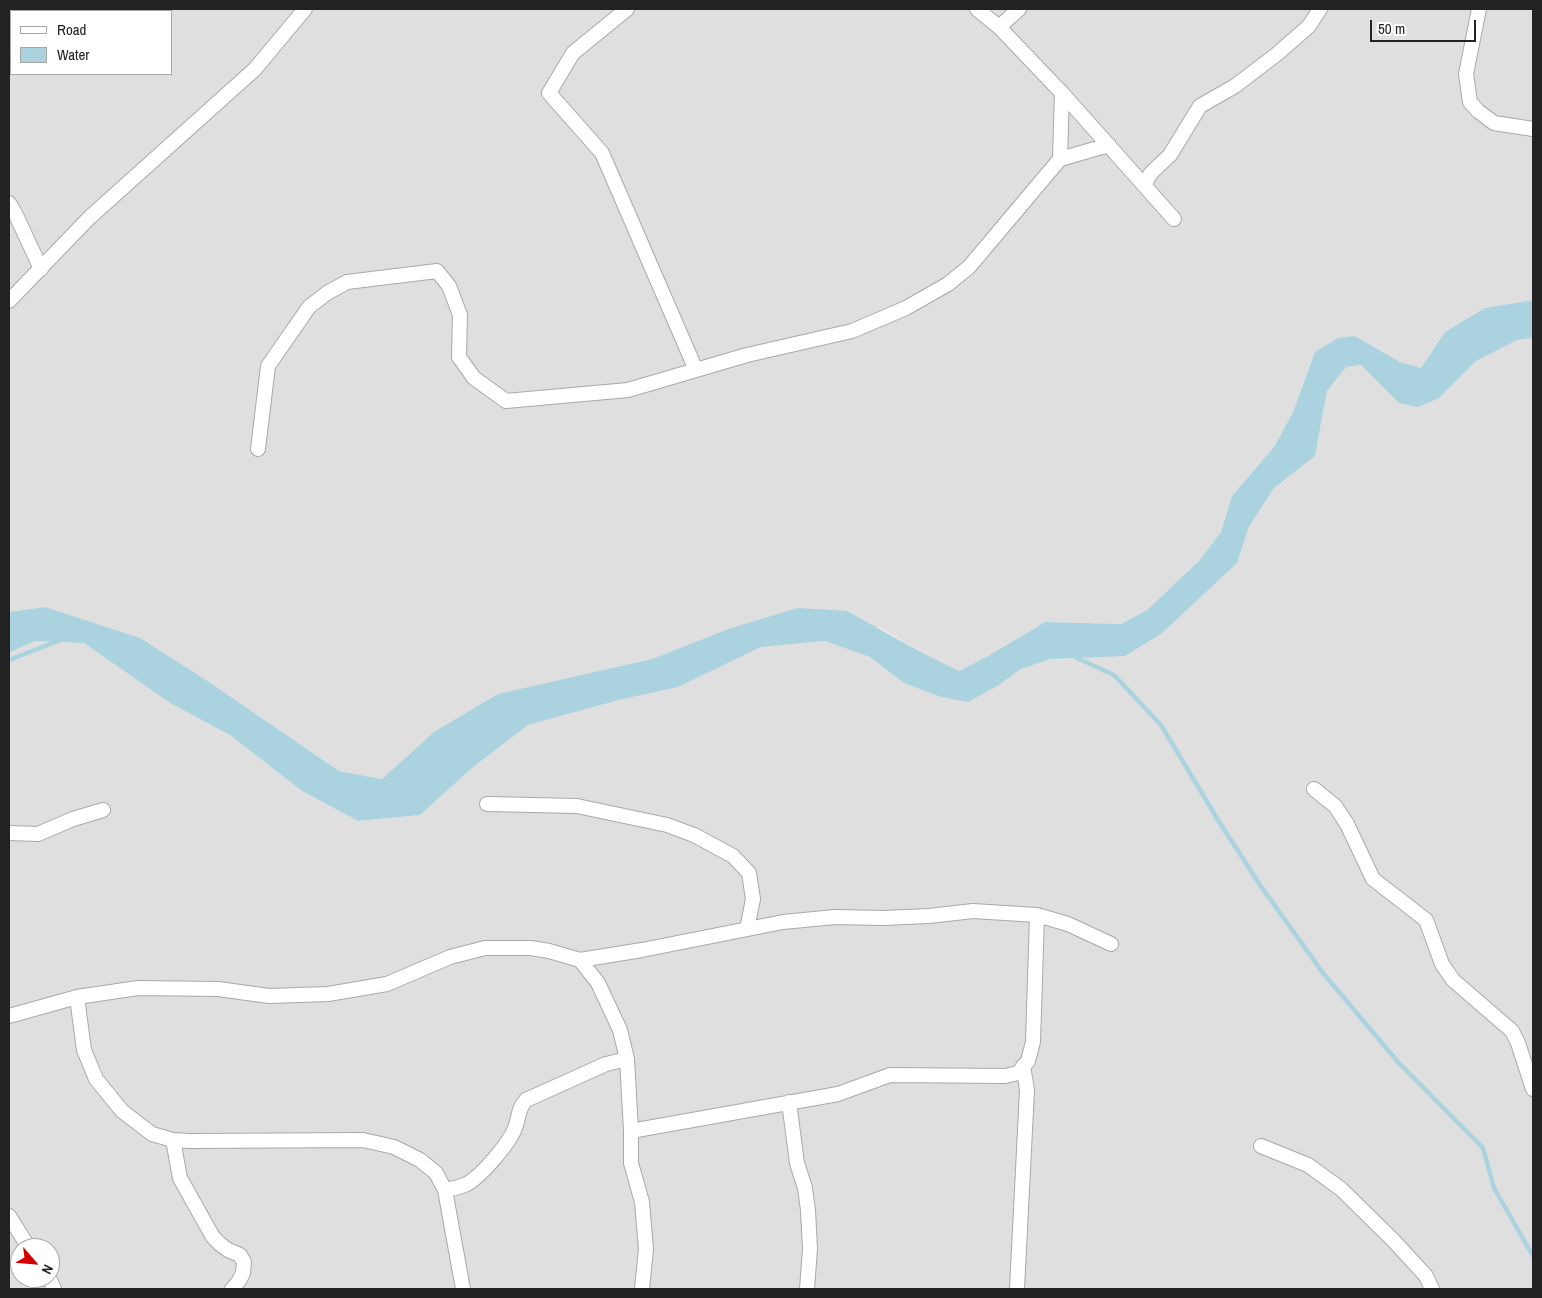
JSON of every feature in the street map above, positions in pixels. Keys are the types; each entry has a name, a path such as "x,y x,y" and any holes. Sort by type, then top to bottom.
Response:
{"street":[{"path":"9,301 89,218 256,69 305,9"},
{"path":"627,9 573,54 549,93 602,153 696,370"},
{"path":"976,9 999,27 1062,93 1174,219"},
{"path":"999,27 1019,9"},
{"path":"1144,185 1151,173 1170,155 1200,106 1235,86 1276,54 1310,26 1320,9"},
{"path":"1479,9 1466,74 1470,102 1478,111 1494,123 1533,129"},
{"path":"1060,159 1062,93"},
{"path":"258,449 268,366 309,307 327,293 347,282 437,271 449,286 460,315 459,357 474,378 506,401 628,390 747,355 852,331 906,308 948,284 969,268 1060,159 1109,145"},
{"path":"9,203 41,268"},
{"path":"1314,789 1334,806 1347,824 1372,879 1426,920 1442,964 1453,980 1512,1032 1518,1043 1533,1089"},
{"path":"487,804 577,806 666,825 694,836 733,856 749,873 754,899 747,929"},
{"path":"9,833 38,834 73,819 103,810"},
{"path":"9,1016 77,997 138,988 218,989 269,996 328,994 387,984 450,957 484,948 531,948 580,960 642,950 783,922 835,917 883,918 929,916 973,911 1037,915 1068,924 1111,944"},
{"path":"631,1131 838,1094 890,1075 1005,1076 1018,1073 1028,1061 1033,1042 1037,915"},
{"path":"580,960 598,983 620,1030 627,1059 631,1163 642,1202 646,1249 642,1289"},
{"path":"77,997 84,1050 96,1079 122,1111 152,1134 173,1140 190,1141 363,1140 394,1147 420,1160 436,1173 444,1190 463,1289"},
{"path":"444,1190 458,1188 469,1183 482,1172 507,1142 515,1129 519,1110 526,1100 606,1064 627,1059"},
{"path":"1016,1289 1028,1090 1023,1066"},
{"path":"789,1102 797,1163 805,1188 808,1210 810,1249 807,1289"},
{"path":"173,1140 180,1178 213,1237 228,1250 240,1255 244,1262 239,1280 232,1289"},
{"path":"1261,1146 1308,1165 1341,1190 1394,1240 1426,1276 1432,1289"},
{"path":"9,1216 23,1238"}],"shaded area":[{"path":"9,9 1533,9 1533,300 1485,308 1445,332 1421,368 1400,362 1355,336 1315,352 1293,412 1274,447 1232,496 1221,532 1199,561 1147,610 1121,624 1045,622 959,671 919,651 879,627 728,629 652,659 585,675 434,732 382,779 339,771 209,682 45,607 9,612"},
{"path":"1533,338 1533,1289 9,1289 9,653 35,641 84,643 170,703 230,735 302,791 358,821 420,815 472,768 528,725 619,700 678,687 761,647 825,641 870,657 904,683 941,697 999,685 1033,660 1084,659 1237,563 1249,527 1274,488 1315,456 1327,391 1346,367 1361,365 1399,403 1439,398 1476,361 1517,339"}],"water":[{"path":"1533,300 1533,338 1517,340 1476,361 1439,398 1418,407 1399,403 1361,365 1346,367 1327,391 1315,456 1274,488 1249,527 1237,563 1162,633 1125,656 1033,660 999,685 968,702 941,697 904,683 870,657 825,641 761,647 678,687 619,700 528,725 472,768 420,815 358,821 302,791 230,735 170,703 84,643 35,641 9,653 9,612 45,607 140,638 209,682 339,771 382,779 434,732 498,694 652,659 728,629 798,608 847,611 959,671 1045,622 1121,624 1147,610 1199,561 1221,532 1232,496 1274,447 1293,412 1315,352 1338,338 1355,336 1400,362 1421,368 1445,332 1485,308"}],"waterway":[{"path":"9,660 58,641"},
{"path":"1073,656 1114,675 1161,725 1218,820 1260,885 1323,973 1398,1062 1483,1148 1494,1188 1533,1256"},
{"path":"1022,666 1046,658"}]}
